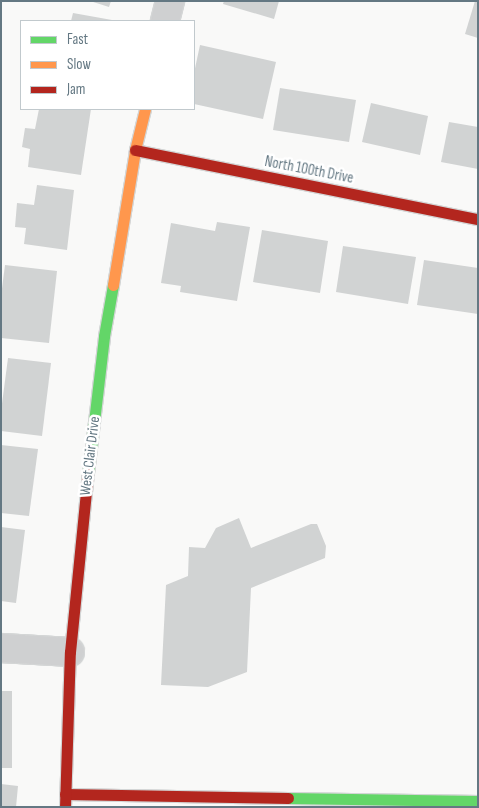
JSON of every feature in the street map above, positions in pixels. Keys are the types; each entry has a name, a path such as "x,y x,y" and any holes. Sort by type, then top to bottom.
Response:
{"street":[{"path":"165,20 170,1"},
{"name":"West Clair Drive","path":"66,807 70,652 104,336 135,150 145,110"},
{"name":"North 100th Drive","path":"135,150 478,219"},
{"path":"1,648 70,652"},
{"path":"65,794 478,801"}],"building":[{"path":"90,1 111,1 109,7"},
{"path":"224,1 279,1 274,19 223,4"},
{"path":"475,1 478,1 478,38 465,34"},
{"path":"73,13 112,20 71,20"},
{"path":"200,45 276,62 263,119 195,104 195,68"},
{"path":"280,88 356,100 349,142 273,130"},
{"path":"371,103 428,116 420,155 362,142"},
{"path":"39,110 91,110 81,175 28,167 30,149 22,147 25,128 35,129"},
{"path":"449,122 478,127 478,169 441,162"},
{"path":"37,185 74,190 67,250 24,244 26,228 15,227 17,203 34,205"},
{"path":"217,222 250,227 237,301 180,292 181,286 161,283 171,223 215,231"},
{"path":"262,230 328,241 320,293 253,282"},
{"path":"343,246 416,257 408,304 336,292"},
{"path":"424,260 478,268 478,314 417,305"},
{"path":"5,265 57,271 49,343 1,338 1,296"},
{"path":"8,358 51,363 42,436 1,431 1,411"},
{"path":"1,445 38,449 29,516 1,513"},
{"path":"239,518 251,548 311,524 317,524 326,546 325,558 251,588 247,672 208,687 161,685 166,585 188,576 189,547 205,548 216,528"},
{"path":"1,527 25,530 16,603 1,601"},
{"path":"1,691 12,691 12,768 1,768"},
{"path":"1,784 18,786 16,807 1,807"}],"traffic: fast":[{"path":"88,473 104,336 113,285"},
{"path":"288,798 478,801"}],"traffic: slow":[{"path":"113,285 135,150 145,110"}],"traffic: jam":[{"path":"135,150 478,219"},
{"path":"65,807 70,652 88,473"},
{"path":"65,794 288,798"}]}
